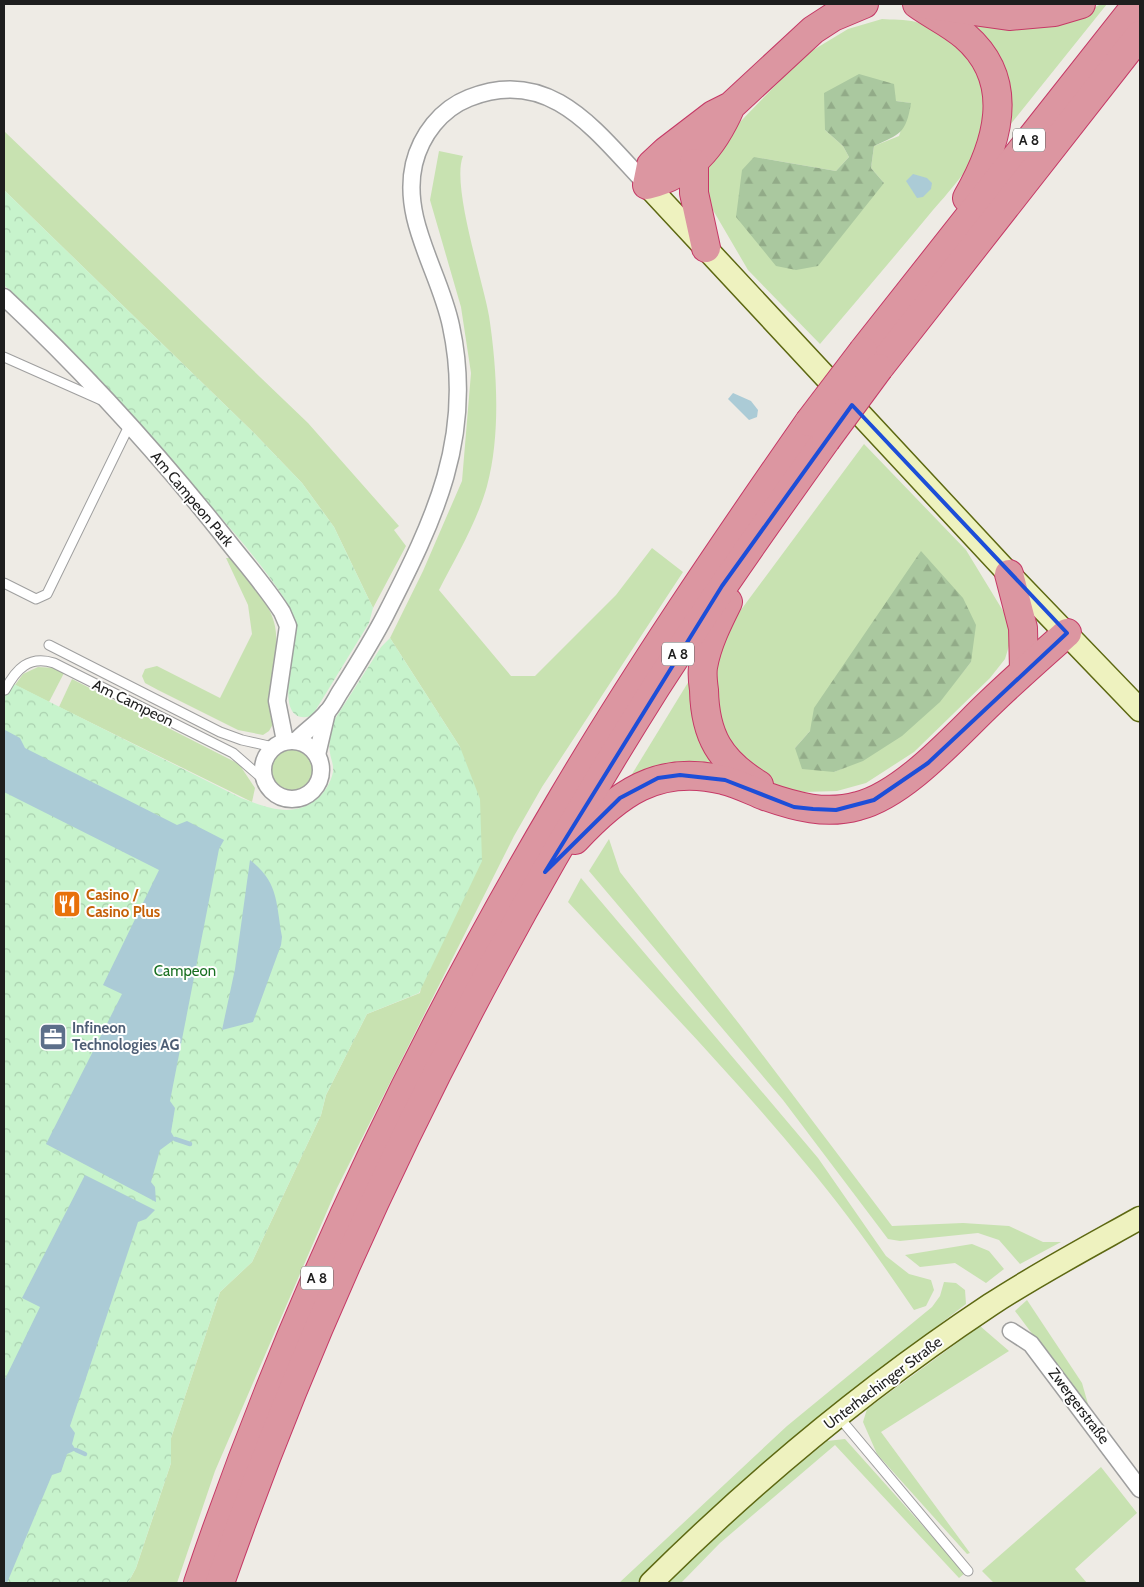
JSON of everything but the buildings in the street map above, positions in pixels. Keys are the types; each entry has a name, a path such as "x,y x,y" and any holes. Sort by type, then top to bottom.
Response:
{"highway":[{"path":"731,106 723,125 694,163 676,176 647,185 651,165 712,115 731,106 813,30 833,17 864,4"},
{"path":"916,4 944,5 995,16 1024,16 1054,12 1081,4"},
{"path":"916,4 956,29 982,54 992,76 998,111 995,137 985,165 921,277"},
{"name":"A 8","path":"871,360 921,277 1137,4"},
{"name":"A 8","path":"571,820 698,584 871,360 1140,35"},
{"path":"694,163 694,193 706,248"},
{"name":"A 8","path":"198,1583 235,1476 330,1247 409,1080 537,863 571,820 722,586 790,490 818,431"},
{"path":"790,490 729,599 714,631 703,668 704,704 714,743 739,773 794,807"},
{"path":"1010,574 1023,628 1024,670"},
{"path":"537,863 571,820 658,778 680,775 725,780 794,807 836,810 858,806 888,792 928,763 1024,670 1067,633"},
{"name":"A 8","path":"220,1583 254,1486 350,1255 537,863"}],"main road":[{"path":"647,185 1010,574 1140,710"},
{"name":"Unterhachinger Straße","path":"651,1583 704,1531 838,1415 909,1362 1034,1277 1140,1218"}],"street":[{"path":"327,712 317,755 321,774 318,783 306,796 287,799 278,796 269,789 263,778 262,767 266,756 327,712 373,639 413,562 442,493 450,464 456,432 457,396 456,361 451,326 439,285 419,235 411,198 414,165 424,137 445,112 462,101 498,88 535,91 552,98 575,112 647,185"},
{"name":"Am Campeon Park","path":"4,297 45,336 193,498 282,612 288,626 277,701 285,743"},
{"path":"277,701 286,717 293,724 301,727 311,725"},
{"path":"285,743 308,746 317,755"},
{"name":"Zwergerstraße","path":"1012,1331 1031,1344 1140,1488"}],"lane":[{"path":"4,357 108,403"},
{"path":"4,583 36,599 47,594 129,426"},
{"name":"Am Campeon","path":"49,645 220,732 242,740 285,743"},
{"name":"Am Campeon","path":"5,690 16,671 26,663 36,660 54,664 233,753 263,778"},
{"path":"838,1415 968,1571"}],"highlighted area":[{"path":"852,405 1067,633 928,763 874,800 836,810 813,809 794,807 725,780 680,775 658,778 620,798 545,872 722,586"}],"green space":[{"path":"1102,4 1107,4 1002,135 956,16 1073,16"},
{"path":"882,19 907,20 935,30 952,41 965,55 975,72 982,90 985,109 984,129 979,149 965,171 820,344 748,270 710,205 707,169 711,157 740,122 805,55 848,29","holes":["896,101 910,103 899,136 874,146 871,168 884,183 754,157 836,171 849,157 843,146 825,130"]},
{"path":"859,74 894,84 896,101 911,103 907,121 900,132 874,146 871,168 884,183 818,266 796,270 776,266 736,217 742,170 754,157 836,171 849,157 843,146 825,130 824,93"},
{"path":"4,131 308,423 399,526 394,530 406,546 373,608 334,527 302,483 254,433 4,190"},
{"path":"439,151 463,156 460,170 464,210 489,316 496,379 496,424 491,466 483,499 472,526 439,590 511,676 535,676 616,595 652,548 683,572 542,787 514,836 337,1188 215,1471 177,1583 128,1583 136,1568 171,1463 171,1438 220,1292 252,1262 321,1115 326,1095 367,1014 420,993 460,747 390,638 423,571 462,481 471,373 461,307 430,200"},
{"path":"4,190 254,433 302,483 334,527 373,608 369,623 312,716 299,716 291,709 288,697 296,632 295,622 292,612 274,583 251,553 146,432 76,357 4,285"},
{"path":"864,444 966,550 1008,619 1011,639 1005,659 990,678 914,752 866,783 837,791 804,792 791,790 770,782 725,743 717,719 714,671 726,630","holes":["971,662 926,713 894,740 876,752 834,772 795,748 810,731"]},
{"path":"921,551 963,598 976,625 971,662 940,702 902,736 863,761 834,772 802,769 795,748 810,731 814,708"},
{"path":"226,558 232,558 256,588 267,605 274,622 276,647 270,698 273,724 269,731 263,735 238,730 145,683 142,676 145,669 157,666 220,698 252,634 248,605"},
{"name":"Campeon","path":"390,638 460,747 480,799 482,861 419,993 367,1014 326,1095 321,1115 252,1262 220,1292 171,1438 171,1463 136,1568 128,1583 4,1583 4,679 241,798 271,808 290,810 309,804 321,796 327,786 333,772 329,745 333,722 381,647"},
{"path":"38,667 56,668 64,673 49,702 15,685 23,674"},
{"path":"692,676 725,770 629,779"},
{"path":"72,679 239,764 255,788 252,802 59,707"},
{"path":"296,747 308,753 313,761 313,779 308,787 300,792 286,793 274,787 269,779 268,765 274,753 282,748"},
{"path":"609,839 620,872 740,1025 892,1226 963,1223 1009,1226 1043,1242 1061,1242 1020,1264 999,1240 978,1233 900,1241 888,1239 783,1100 589,871"},
{"path":"581,878 818,1158 886,1256 909,1274 931,1280 934,1290 926,1306 914,1310 848,1217 778,1130 689,1031 568,902"},
{"path":"972,1244 989,1251 1004,1269 986,1283 955,1263 920,1267 905,1255"},
{"path":"944,1282 956,1283 965,1290 966,1304 803,1429 697,1525 638,1583 619,1583 787,1426 932,1307 940,1296"},
{"path":"1027,1300 1082,1383 1090,1411 1015,1311"},
{"path":"980,1326 1009,1351 881,1432 970,1553 967,1554 877,1454 863,1422 867,1409"},
{"path":"845,1439 965,1573 959,1578 835,1445 720,1543 681,1583 664,1583 710,1538 827,1441"},
{"path":"1101,1467 1137,1513 1075,1569 1087,1583 994,1583 982,1571"}],"water":[{"path":"913,174 927,178 932,183 931,189 923,197 917,198 906,181"},
{"path":"733,393 751,401 758,410 757,417 749,420 728,399"},
{"path":"5,730 20,738 25,748 177,825 187,821 224,840 219,849 170,1101 175,1108 171,1132 175,1139 160,1150 151,1182 155,1187 156,1202 46,1144 122,994 103,985 159,870 4,792"},
{"path":"250,860 266,877 275,894 282,937 281,945 253,1022 222,1030 235,969"},
{"path":"85,1175 155,1210 146,1219 138,1222 70,1426 75,1433 72,1444 76,1450 67,1454 61,1472 52,1475 7,1583 4,1583 4,1381 40,1307 22,1298"}],"waterway":[{"path":"175,1139 190,1144"},
{"path":"76,1450 85,1454"}],"place":[{"name":"Casino / Casino Plus","path":"67,904"},
{"name":"Infineon Technologies AG","path":"53,1037"}]}
